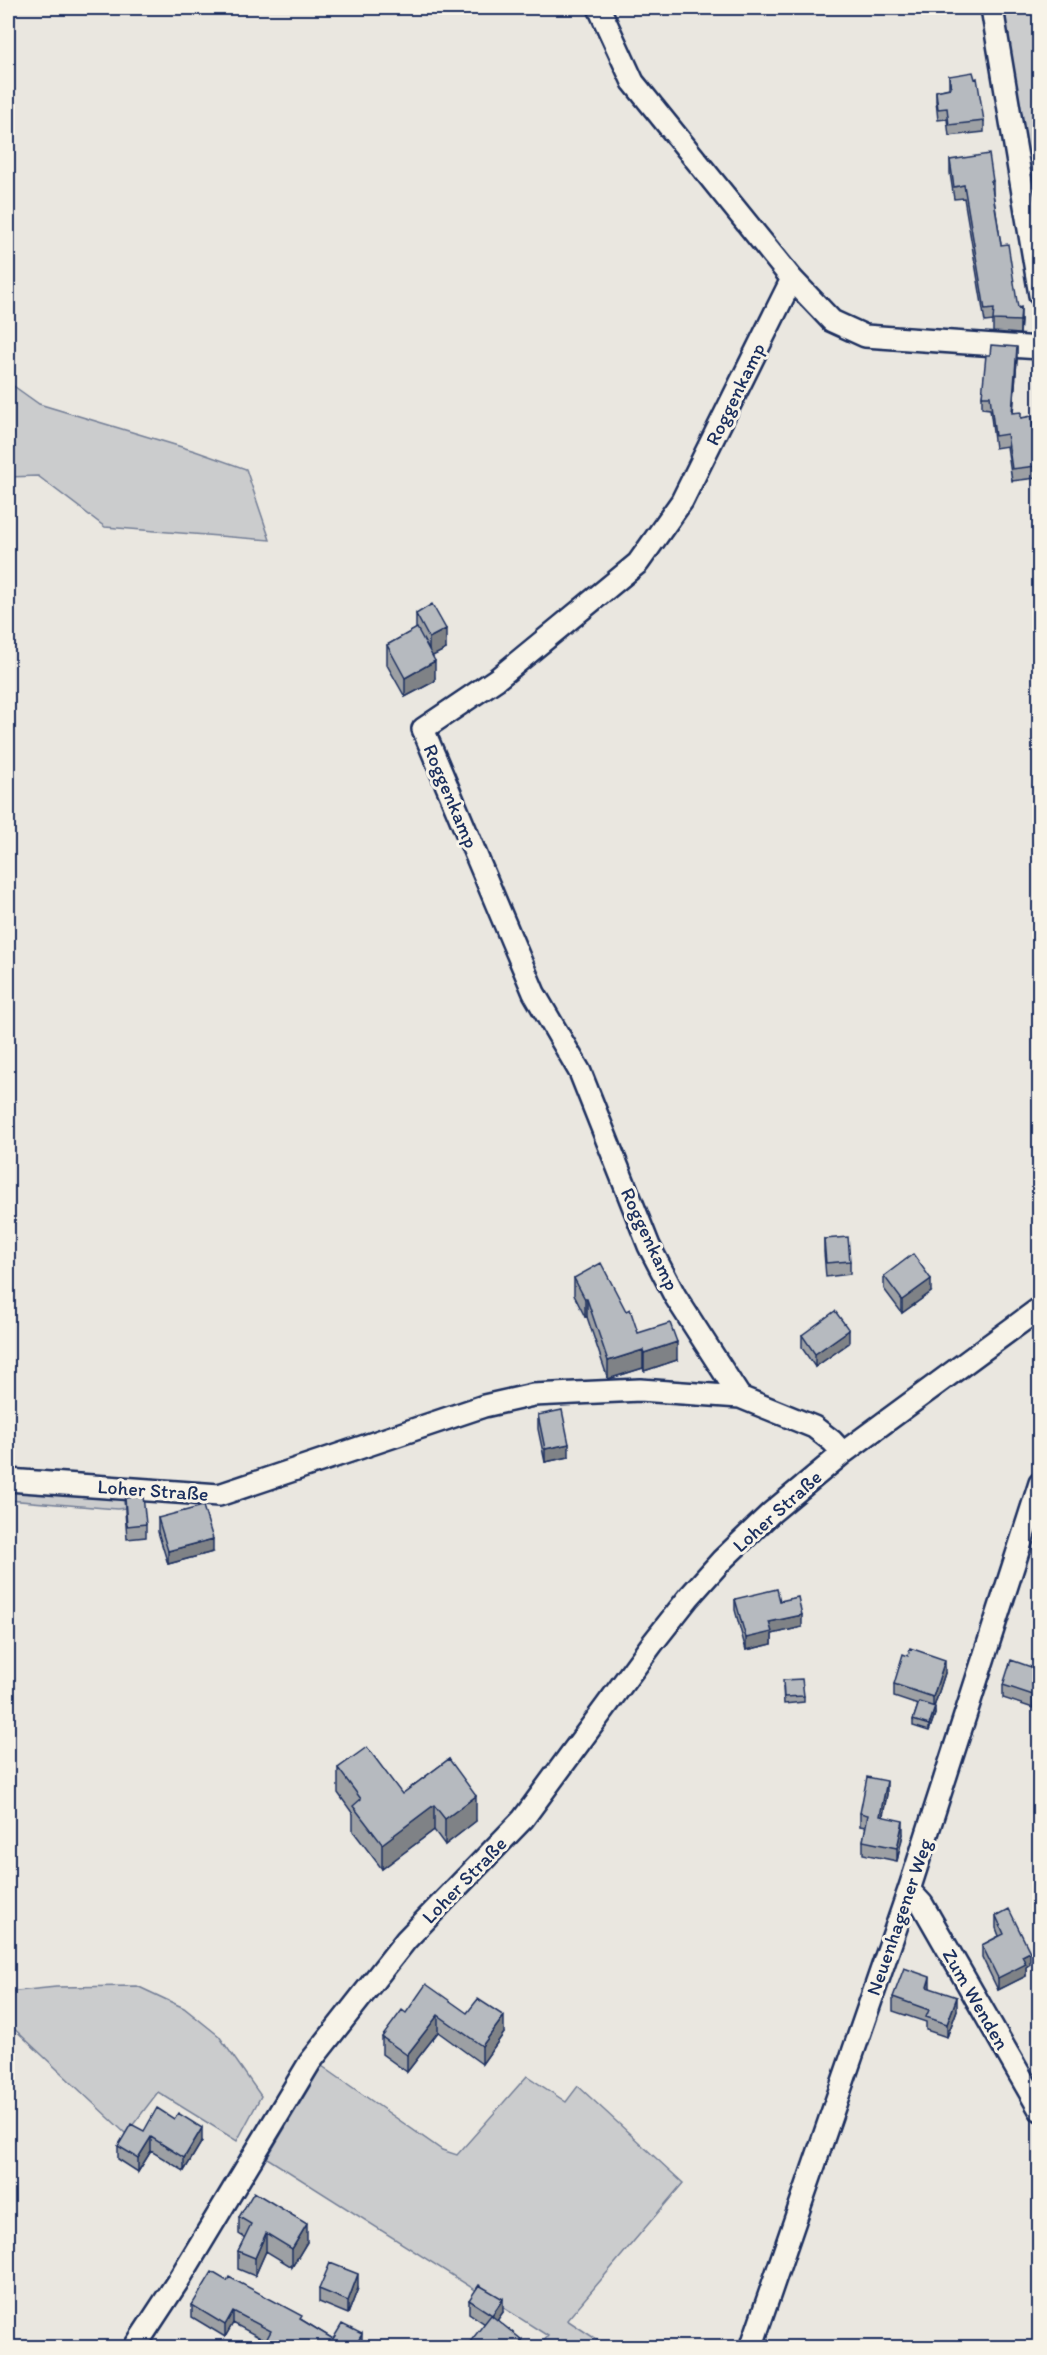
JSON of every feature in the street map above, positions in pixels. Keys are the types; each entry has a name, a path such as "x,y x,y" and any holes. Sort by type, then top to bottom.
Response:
{"street":[{"path":"599,8 633,82 792,279 832,321 866,336 1040,348"},
{"path":"992,8 1040,295"},
{"name":"Roggenkamp","path":"740,1397 675,1296 649,1246 580,1072 534,993 423,729 497,679 638,563 682,501 792,279"},
{"name":"Loher Straße","path":"137,2346 310,2062 399,1949 523,1819 652,1644 722,1560 771,1513 843,1453 1040,1308"},
{"name":"Loher Straße","path":"8,1480 219,1495 484,1406 533,1395 640,1390 740,1397 814,1427 843,1453"},
{"name":"Neuenhagener Weg","path":"751,2348 909,1890 1040,1483"},
{"name":"Zum Wenden","path":"909,1890 922,1904 1040,2110"}],"shaded area":[{"path":"999,8 1039,8 1039,242"},
{"path":"8,382 39,404 195,451 246,469 270,540 105,527 38,476 8,477"},
{"path":"8,1472 119,1480 125,1508 8,1500"},
{"path":"137,1986 184,2008 219,2036 261,2096 237,2141 158,2092 126,2134 8,2023 8,1992 56,1987"},
{"path":"322,2066 442,2150 457,2155 527,2076 566,2102 578,2086 683,2183 567,2320 608,2347 539,2347 548,2336 267,2158"}],"building":[{"path":"973,72 975,79 977,78 984,121 949,125 947,108 938,109 936,91 951,88 949,76"},
{"path":"989,154 1001,245 1008,244 1018,308 1021,307 1020,321 993,320 994,309 985,310 964,185 954,187 950,160"},
{"path":"991,345 1017,347 1012,413 1021,412 1021,418 1032,416 1036,466 1012,469 1007,434 995,436 990,396 982,396 986,355 990,355"},
{"path":"432,604 446,629 429,638 416,614"},
{"path":"417,628 435,661 405,678 387,645"},
{"path":"848,1237 850,1261 826,1263 824,1239"},
{"path":"913,1254 931,1279 902,1300 884,1276"},
{"path":"601,1263 626,1311 630,1309 638,1333 670,1323 677,1342 644,1353 643,1350 608,1361 587,1299 574,1278"},
{"path":"835,1311 849,1330 815,1354 802,1335"},
{"path":"562,1410 569,1444 545,1449 538,1415"},
{"path":"143,1496 146,1524 127,1526 125,1498"},
{"path":"203,1506 213,1539 168,1551 158,1518"},
{"path":"777,1589 780,1601 798,1597 802,1615 769,1622 772,1632 746,1638 735,1599"},
{"path":"910,1648 945,1660 933,1697 894,1684 903,1654 908,1656"},
{"path":"1037,1659 1040,1660 1040,1680 1038,1680 1033,1695 1003,1685 1011,1660 1034,1668"},
{"path":"802,1679 804,1696 784,1697 783,1680"},
{"path":"919,1702 935,1707 929,1725 913,1720"},
{"path":"367,1747 402,1794 449,1759 476,1796 445,1819 434,1805 382,1844 353,1806 361,1799 338,1768"},
{"path":"867,1777 887,1781 880,1816 903,1821 897,1848 863,1841 868,1815 860,1813"},
{"path":"1009,1909 1030,1952 1022,1956 1026,1964 998,1978 982,1945 1004,1934 996,1916"},
{"path":"904,1968 930,1977 927,1987 957,1997 947,2024 926,2017 929,2010 893,1997"},
{"path":"426,1984 467,2013 478,1999 504,2016 482,2046 438,2015 407,2055 382,2037 402,2010 406,2013"},
{"path":"157,2108 174,2119 178,2113 202,2128 184,2158 151,2137 138,2158 118,2146 131,2124 144,2131"},
{"path":"254,2192 307,2224 292,2249 266,2233 255,2258 238,2251 251,2224 239,2217"},
{"path":"330,2263 358,2274 348,2301 319,2289"},
{"path":"212,2272 227,2281 229,2277 302,2316 300,2319 333,2339 342,2324 362,2334 354,2348 262,2348 271,2331 233,2311 225,2325 192,2305"},
{"path":"479,2285 503,2299 492,2315 469,2300"},
{"path":"491,2315 522,2340 517,2348 466,2347"}]}
